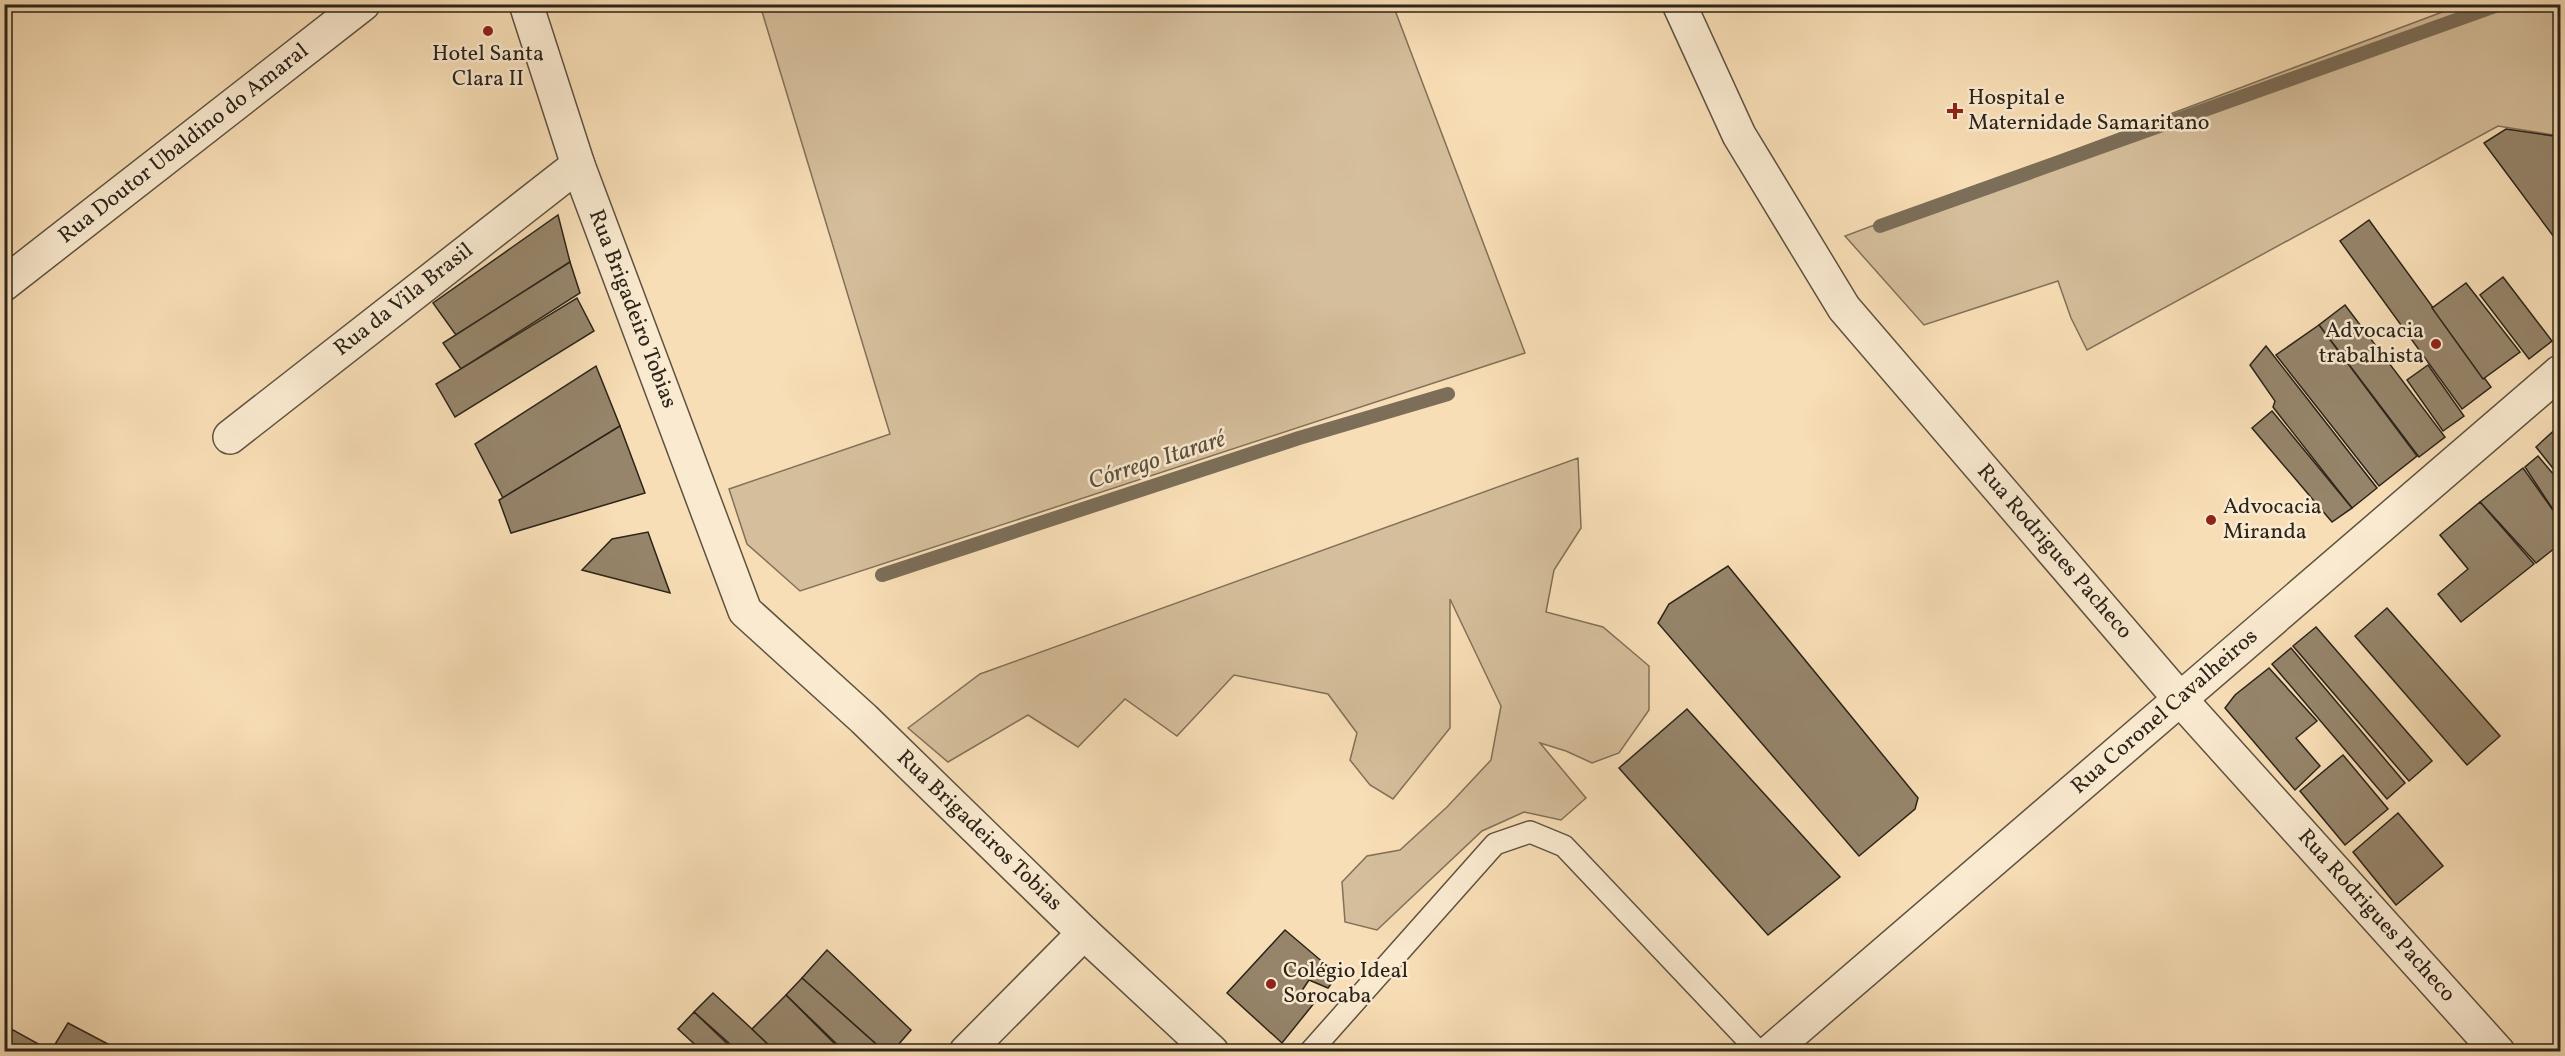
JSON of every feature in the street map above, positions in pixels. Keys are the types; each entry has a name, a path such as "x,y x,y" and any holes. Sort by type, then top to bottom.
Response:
{"street":[{"name":"Rua Doutor Ubaldino do Amaral","path":"4,284 363,4"},
{"name":"Rua Brigadeiro Tobias","path":"526,4 578,165 745,611"},
{"name":"Rua Rodrigues Pacheco","path":"1679,4 1739,135 1844,308 2180,699 2498,1052"},
{"name":"Rua da Vila Brasil","path":"230,437 578,165"},
{"name":"Rua Coronel Cavalheiros","path":"1770,1052 2560,372"},
{"name":"Rua Brigadeiros Tobias","path":"745,611 864,719 1084,933 1212,1052"},
{"path":"966,1052 1084,933"}],"lane":[{"path":"1310,1052 1496,844 1530,832 1564,846 1759,1052"}],"shaded area":[{"path":"760,5 1393,5 1525,353 800,591 747,544 729,489 890,434"},
{"path":"2461,5 2560,5 2560,136 2498,126 2087,350 2071,318 2058,281 1924,325 1845,236"},
{"path":"1578,458 1581,528 1554,570 1546,612 1603,627 1649,666 1649,710 1619,753 1592,763 1566,751 1540,743 1586,798 1561,820 1524,812 1482,831 1377,930 1345,922 1342,882 1367,856 1400,850 1447,807 1491,760 1501,706 1450,599 1450,728 1393,799 1370,785 1350,760 1357,733 1328,694 1234,675 1177,736 1125,699 1078,747 1028,715 948,762 908,728 980,674"}],"building":[{"path":"2506,129 2560,137 2560,245 2484,143"},
{"path":"558,215 570,262 456,335 433,303"},
{"name":"Advocacia trabalhista","path":"2369,220 2491,387 2462,409 2340,241"},
{"path":"570,262 580,293 461,369 443,343"},
{"path":"2503,277 2552,341 2529,359 2480,295"},
{"path":"2466,283 2520,352 2483,379 2432,308"},
{"path":"577,298 594,331 455,417 436,384"},
{"path":"2345,305 2445,437 2419,457 2319,325"},
{"path":"2319,325 2417,456 2379,486 2276,355"},
{"path":"2266,346 2377,488 2352,508 2273,407 2275,401 2250,365"},
{"path":"2428,365 2464,416 2443,431 2407,380"},
{"path":"596,366 620,426 503,498 475,444"},
{"path":"2272,411 2352,508 2332,522 2252,428"},
{"path":"2560,425 2560,477 2536,447"},
{"path":"620,426 645,493 511,533 499,500"},
{"path":"2538,456 2560,482 2560,505 2554,511 2525,467"},
{"path":"2523,468 2560,520 2560,544 2536,563 2480,502"},
{"path":"2480,502 2534,564 2461,622 2438,594 2468,569 2440,535"},
{"path":"648,532 670,593 582,570 612,539"},
{"path":"1728,566 1918,798 1915,809 1859,856 1658,623 1669,604"},
{"path":"2387,608 2500,736 2467,765 2355,636"},
{"path":"2316,627 2432,761 2409,781 2293,646"},
{"path":"2291,648 2405,783 2387,799 2272,664"},
{"path":"2269,668 2317,721 2296,738 2320,766 2295,790 2225,708 2235,695"},
{"path":"1687,709 1840,877 1768,935 1619,768"},
{"path":"2343,755 2388,809 2345,845 2300,791"},
{"path":"2398,813 2443,866 2396,905 2353,852"},
{"name":"Colégio Ideal Sorocaba","path":"1285,930 1338,975 1328,988 1309,980 1299,995 1315,1002 1282,1043 1227,993"},
{"path":"827,950 911,1030 892,1052 885,1052 802,978"},
{"path":"802,978 885,1052 845,1052 786,995"},
{"path":"713,993 776,1052 739,1052 694,1012"},
{"path":"786,995 843,1052 776,1052 752,1029"},
{"path":"694,1012 736,1052 703,1052 678,1029"},
{"path":"68,1023 123,1052 4,1052 4,1025 51,1051"}],"waterway":[{"name":"Córrego Itararé","path":"1880,226 2501,4"},
{"name":"Córrego Itararé","path":"882,575 1299,438 1448,394"}],"place":[{"name":"Hotel Santa Clara II","path":"488,31"},
{"name":"Hospital e Maternidade Samaritano","path":"1955,111"},
{"name":"Advocacia trabalhista","path":"2436,344"},
{"name":"Advocacia Miranda","path":"2211,520"},
{"name":"Colégio Ideal Sorocaba","path":"1271,984"}]}
